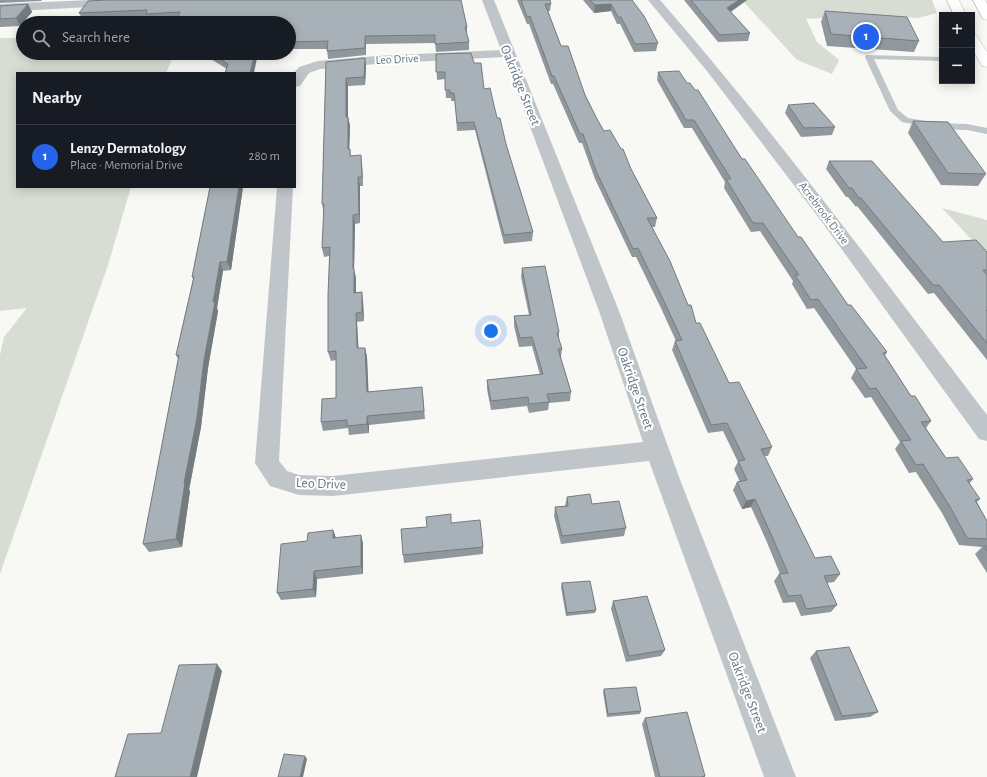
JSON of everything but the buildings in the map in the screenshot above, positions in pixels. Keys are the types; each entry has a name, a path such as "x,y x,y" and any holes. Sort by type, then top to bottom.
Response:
{"main road":[{"path":"953,0 959,12"},
{"path":"979,0 987,16"},
{"path":"975,43 987,63"}],"street":[{"path":"0,8 161,0"},
{"name":"Oakridge Street","path":"488,0 609,311 658,450 780,777"},
{"name":"Acrebrook Drive","path":"654,0 712,68 828,218 987,432"},
{"name":"Leo Drive","path":"296,79 304,70 318,65 376,60 508,53"},
{"name":"Leo Drive","path":"285,188 267,463 279,479 299,485 333,486 658,450"}],"lane":[{"path":"939,59 869,57 894,111 905,120 937,126 967,127 987,131"}],"shaded area":[{"path":"742,0 932,0 937,13 918,18 871,15 806,19 817,42 839,60 832,74 797,60"},
{"path":"0,38 16,38 16,60 172,60 166,72 16,72 16,188 131,188 108,265 0,574 0,355 4,337 27,308 0,311"},
{"path":"942,208 987,220 987,256"}],"place":[{"name":"Lenzy Dermatology","path":"866,37"}]}
